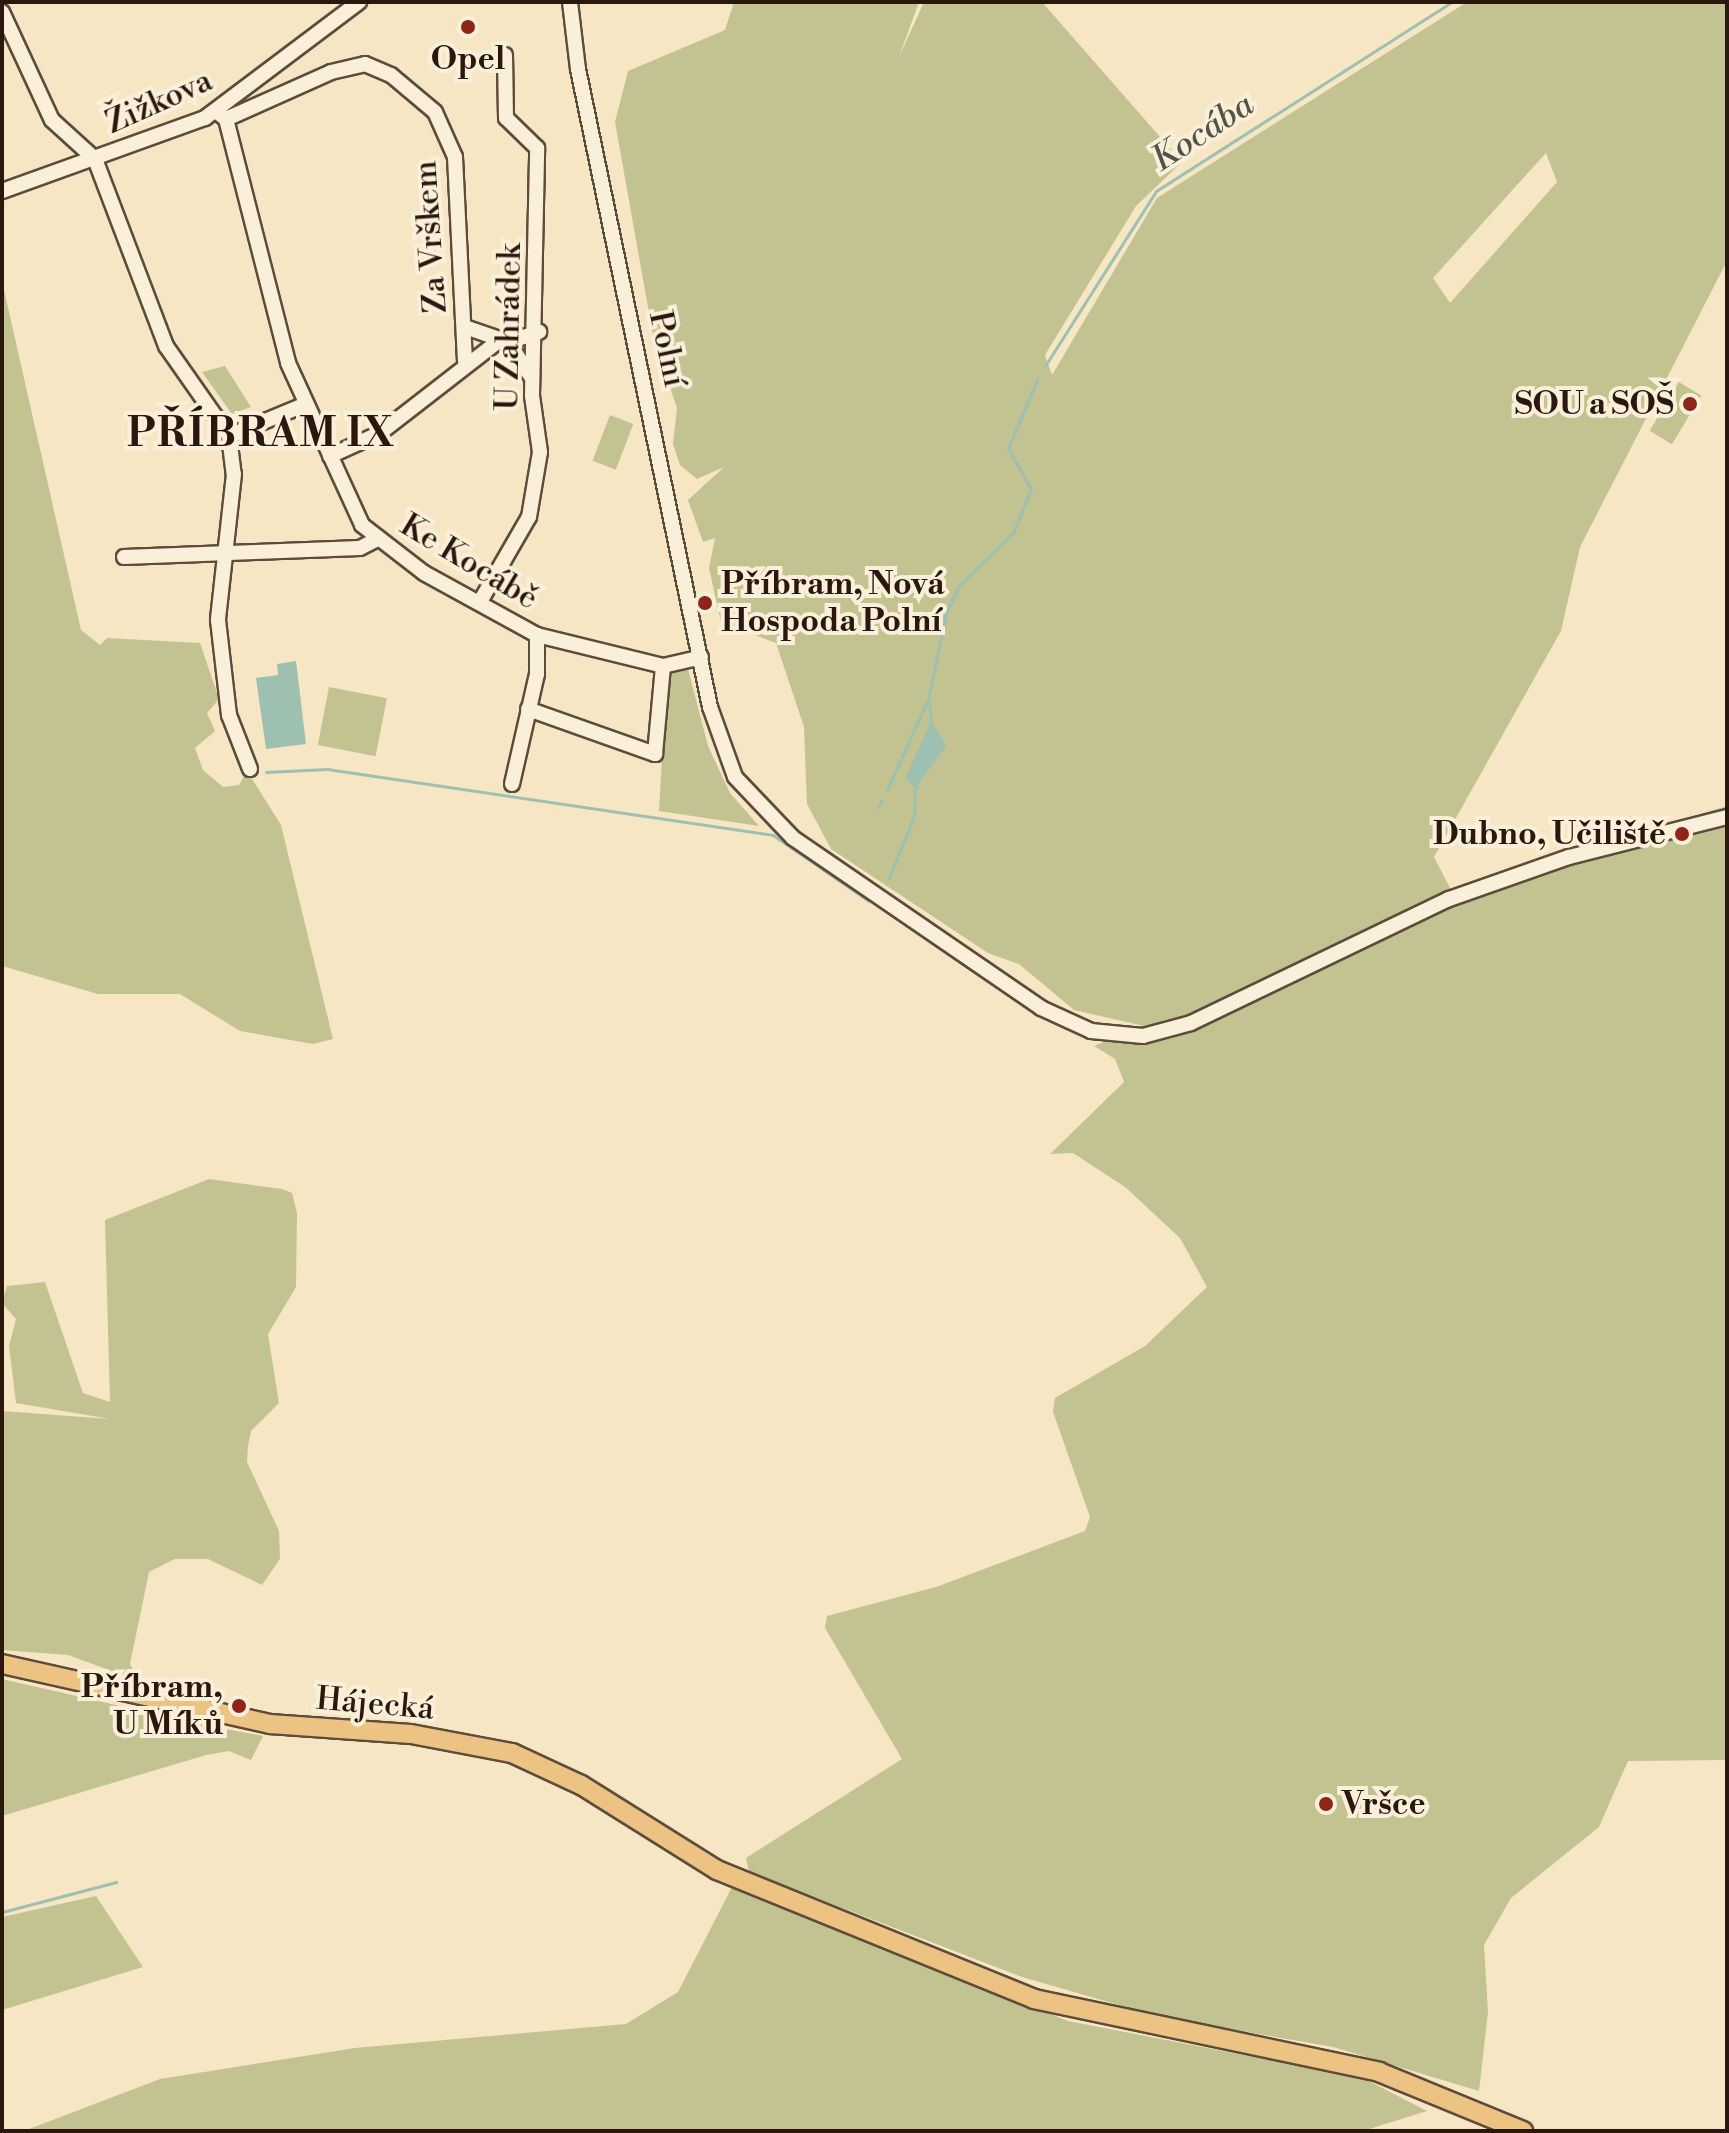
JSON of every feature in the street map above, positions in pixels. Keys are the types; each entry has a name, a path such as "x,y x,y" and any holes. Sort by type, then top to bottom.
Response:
{"main road":[{"name":"Hájecká","path":"2,1664 270,1724 411,1734 512,1753 581,1785 717,1870 1034,1999 1379,2072 1523,2131"}],"street":[{"name":"Žižkova","path":"2,191 222,116 359,2"},
{"name":"Polní","path":"570,2 578,69 710,707 735,777 793,838 1041,1008 1116,1036 1191,1023 1449,899 1569,857 1727,817"},
{"path":"2,12 52,120 95,159 166,346 229,436 234,474 216,595 224,688 250,769"},
{"name":"U Zahrádek","path":"481,600 529,517 540,452 533,380 539,332 537,148 506,118 505,55"},
{"name":"Za Vrškem","path":"222,116 331,72 365,64 391,75 435,112 455,157 465,361"},
{"name":"Ke Kocábě","path":"222,116 304,405 376,540 537,635 663,666 701,657"},
{"path":"465,327 504,341 533,380"},
{"path":"330,456 380,433 465,361 504,341 539,332"},
{"path":"229,436 304,405"},
{"path":"124,557 360,548 376,540"},
{"path":"512,784 528,709 537,635"},
{"path":"528,709 655,754 663,666"}],"green space":[{"path":"734,2 919,2 899,57 924,2 1042,2 1182,162 1136,206 1045,355 1052,375 1157,198 1467,2 1727,2 1727,261 1580,547 1561,631 1434,857 1451,890 1727,806 1727,1760 1628,1761 1599,1827 1511,1898 1484,1945 1488,2012 1479,2091 1333,2047 1157,2016 1022,1977 749,1872 746,1858 902,1759 825,1628 827,1616 936,1587 1085,1531 1090,1517 1053,1412 1055,1398 1145,1346 1207,1287 1180,1238 1125,1187 1073,1153 1050,1154 1124,1082 1115,1059 1094,1046 1144,1026 1074,1010 1019,964 988,953 831,849 807,804 804,727 776,643 721,622 709,568 715,538 703,542 688,500 724,467 697,479 680,465 673,444 677,408 654,341 615,122 628,71 725,30","holes":["1546,153 1557,182 1450,303 1433,278"]},
{"path":"2,281 81,630 100,645 107,638 200,643 219,699 207,713 215,731 195,748 203,770 223,787 239,785 247,771 281,825 333,1039 313,1044 240,1031 180,994 98,994 2,966"},
{"path":"225,366 251,407 232,414 202,372"},
{"path":"1679,382 1701,395 1672,444 1650,431"},
{"path":"610,415 633,424 616,470 592,461"},
{"path":"687,665 708,746 730,793 759,826 659,811 667,671"},
{"path":"329,687 387,698 376,756 318,745"},
{"path":"209,1179 282,1189 292,1193 297,1213 296,1287 268,1334 279,1403 251,1431 247,1462 279,1531 280,1559 262,1585 208,1559 175,1559 149,1572 130,1664 139,1681 68,1655 2,1650 2,1411 110,1419 16,1403 9,1346 16,1319 2,1303 7,1286 45,1282 83,1393 110,1402 105,1220"},
{"path":"2,1679 263,1736 251,1760 229,1751 206,1755 2,1816"},
{"path":"733,1885 1068,2021 1363,2078 1427,2111 1363,2131 24,2131 160,2079 355,2048 626,2024 678,1992"},
{"path":"96,1896 143,1967 2,2010 2,1917"}],"shaded area":[{"path":"296,661 306,744 266,749 256,678 278,675 277,664"},
{"path":"931,720 946,746 915,789 906,777"}],"waterway":[{"name":"Kocába","path":"1045,366 1156,191 1451,2"},
{"name":"Kocába","path":"887,790 928,699 947,610 960,585 1013,533 1031,489 1008,448 1037,380"},
{"path":"929,702 931,722"},
{"path":"266,772 327,769 773,835 869,901"},
{"path":"889,878 914,816 915,787"},
{"name":"Kocába","path":"878,807 882,800"},
{"path":"2,1912 116,1882"}],"place":[{"name":"Opel","path":"468,27"},
{"name":"SOU a SOŠ","path":"1690,404"},
{"name":"Příbram, Nová Hospoda Polní","path":"705,603"},
{"name":"Dubno, Učiliště","path":"1682,834"},
{"name":"Příbram, U Míků","path":"239,1706"},
{"name":"Vršce","path":"1326,1804"}],"district":[{"name":"PŘÍBRAM IX","path":"261,434"}]}
